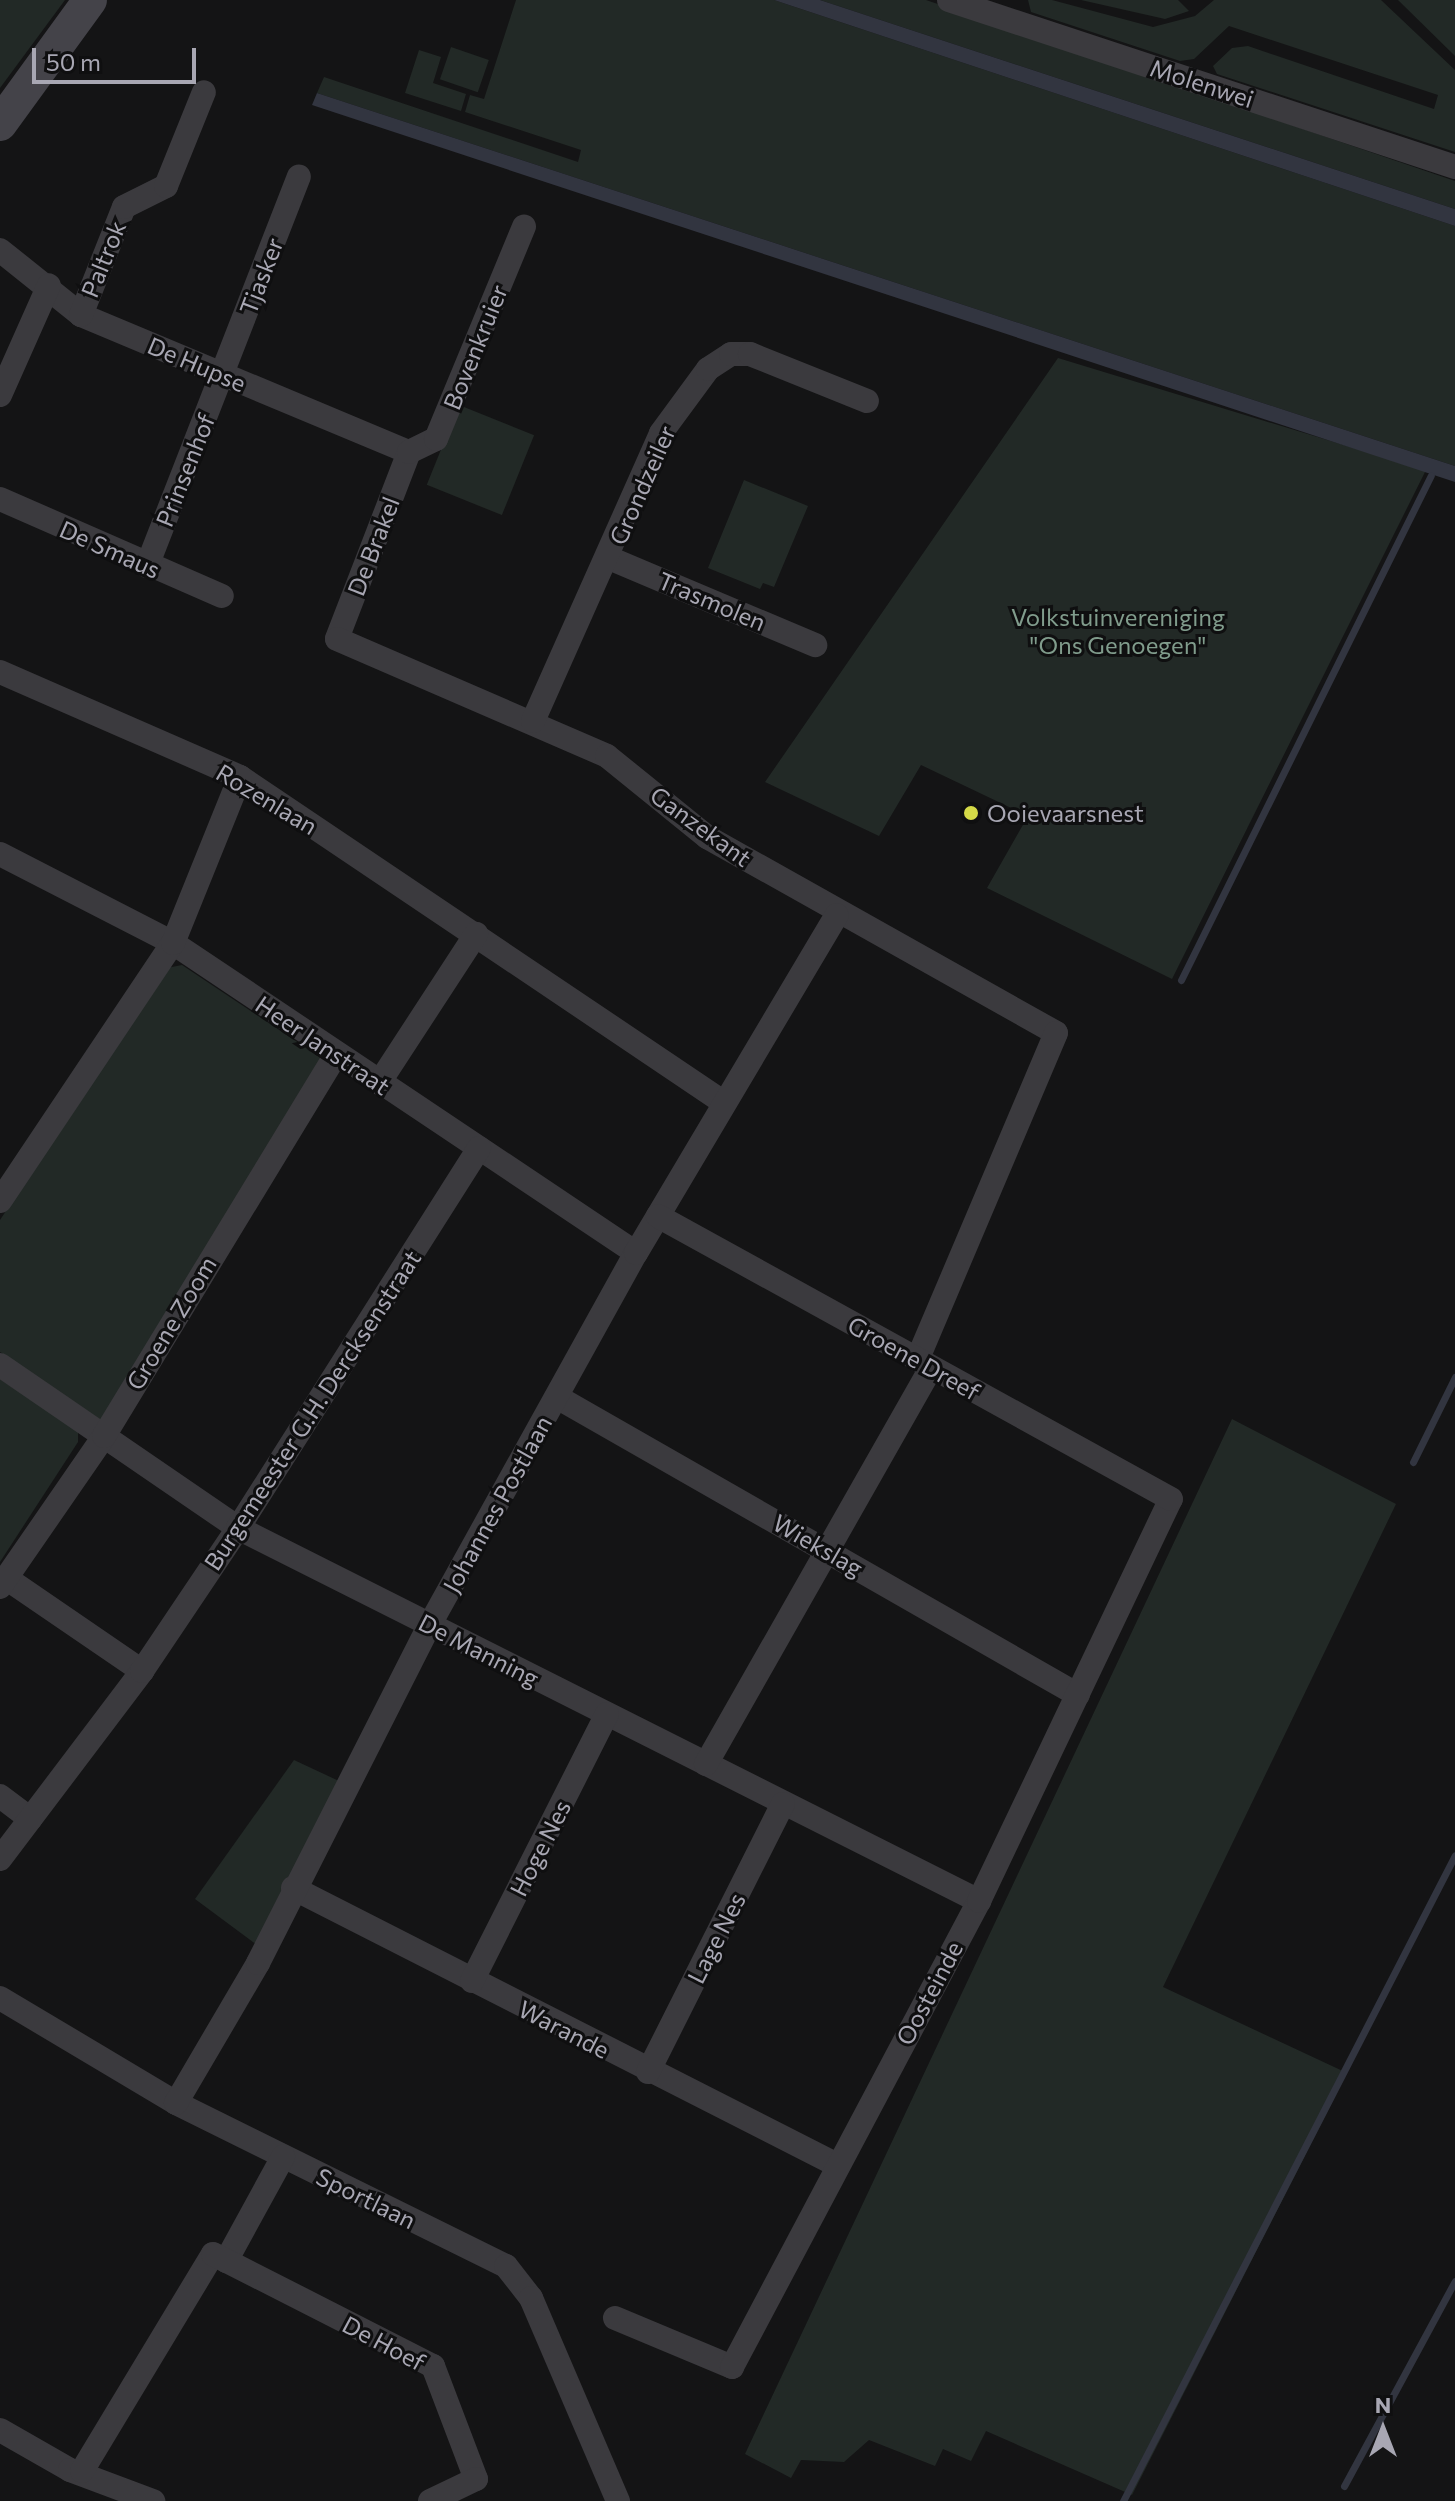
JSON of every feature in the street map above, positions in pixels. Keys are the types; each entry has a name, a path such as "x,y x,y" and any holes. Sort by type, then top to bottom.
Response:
{"main road":[{"path":"0,124 90,0"}],"street":[{"name":"Molenwei","path":"949,0 1455,167"},
{"name":"Paltrok","path":"81,315 124,207 166,186 204,92"},
{"name":"Tjasker","path":"223,375 299,177"},
{"name":"Bovenkruier","path":"409,452 436,439 524,227"},
{"name":"De Hupse","path":"0,250 49,285 81,315 409,452"},
{"path":"0,395 49,285"},
{"name":"Grondzeiler","path":"533,721 609,558 661,433 708,369 731,354 750,354 867,401"},
{"name":"Prinsenhof","path":"147,566 223,375"},
{"name":"De Brakel","path":"337,639 409,452"},
{"name":"De Smaus","path":"0,499 147,566 222,596"},
{"name":"Trasmolen","path":"609,558 815,645"},
{"name":"Ganzekant","path":"337,639 533,721 607,756 707,837 837,915 1056,1033 924,1364"},
{"name":"Rozenlaan","path":"0,672 240,777 723,1102"},
{"path":"0,1201 173,943 240,777"},
{"name":"Heer Janstraat","path":"0,854 173,943 636,1253"},
{"name":"Johannes Postlaan","path":"176,2103 293,1888 429,1626 636,1253 723,1102 837,915"},
{"path":"379,1083 476,934"},
{"name":"Groene Zoom","path":"3,1582 104,1436 336,1055"},
{"name":"Burgemeester G.H. Dercksenstraat","path":"0,1859 142,1671 238,1528 479,1148"},
{"name":"Groene Dreef","path":"658,1216 1171,1499"},
{"path":"706,1764 924,1364"},
{"name":"De Manning","path":"0,1365 238,1528 979,1901"},
{"name":"Wiekslag","path":"557,1397 1078,1695"},
{"name":"Oosteinde","path":"615,2318 732,2367 979,1901 1171,1499"},
{"path":"3,1582 142,1671"},
{"name":"Hoge Nes","path":"472,1981 607,1714"},
{"path":"0,1796 30,1819"},
{"name":"Lage Nes","path":"648,2072 783,1804"},
{"name":"Warande","path":"293,1888 648,2072 837,2165"},
{"name":"Sportlaan","path":"0,1998 176,2103 506,2266 531,2298 618,2501"},
{"path":"82,2471 213,2254 226,2261 283,2157"},
{"name":"De Hoef","path":"226,2261 433,2366 476,2479 430,2501"},
{"path":"0,2430 82,2471 153,2501"}],"green space":[{"path":"0,0 65,0 0,88"},
{"path":"516,0 774,0 1455,226 1455,466 317,93 324,77 578,162 581,150 465,112 470,95 484,99"},
{"path":"820,0 926,0 1455,181 1455,209"},
{"path":"1028,0 1052,0 1153,27 1195,16 1214,0 1381,0 1455,70 1455,152 1217,74 1213,66 1232,48 1248,46 1434,109 1438,95 1229,26 1194,59 1180,61 1031,12"},
{"path":"1081,0 1178,0 1189,11 1165,19"},
{"path":"1398,0 1455,0 1455,56"},
{"path":"451,47 489,60 478,92 440,79"},
{"path":"419,50 441,57 433,83 466,94 461,111 405,93"},
{"name":"Volkstuinvereniging \"Ons Genoegen\"","path":"1058,358 1426,470 1172,979 987,888 1028,816 921,765 879,836 765,782"},
{"path":"459,405 534,435 502,515 427,485"},
{"path":"744,480 808,506 774,587 763,583 760,589 708,568"},
{"path":"182,965 324,1060 101,1420 0,1352 0,1220 167,968"},
{"path":"0,1379 78,1431 78,1442 0,1562"},
{"path":"1232,1419 1396,1504 1163,1987 1347,2073 1132,2495 986,2431 971,2461 943,2449 935,2466 869,2440 844,2462 801,2460 791,2478 745,2454"},
{"path":"294,1760 339,1781 257,1945 195,1899"}],"shaded area":[{"path":"774,0 820,0 1455,209 1455,226"},
{"path":"317,93 1455,466 1455,482 312,105"}],"waterway":[{"path":"1181,980 1431,475"},
{"path":"1413,1462 1455,1377"},
{"path":"1123,2501 1455,1855"},
{"path":"1344,2486 1455,2281"}],"place":[{"name":"Ooievaarsnest","path":"971,813"}]}
